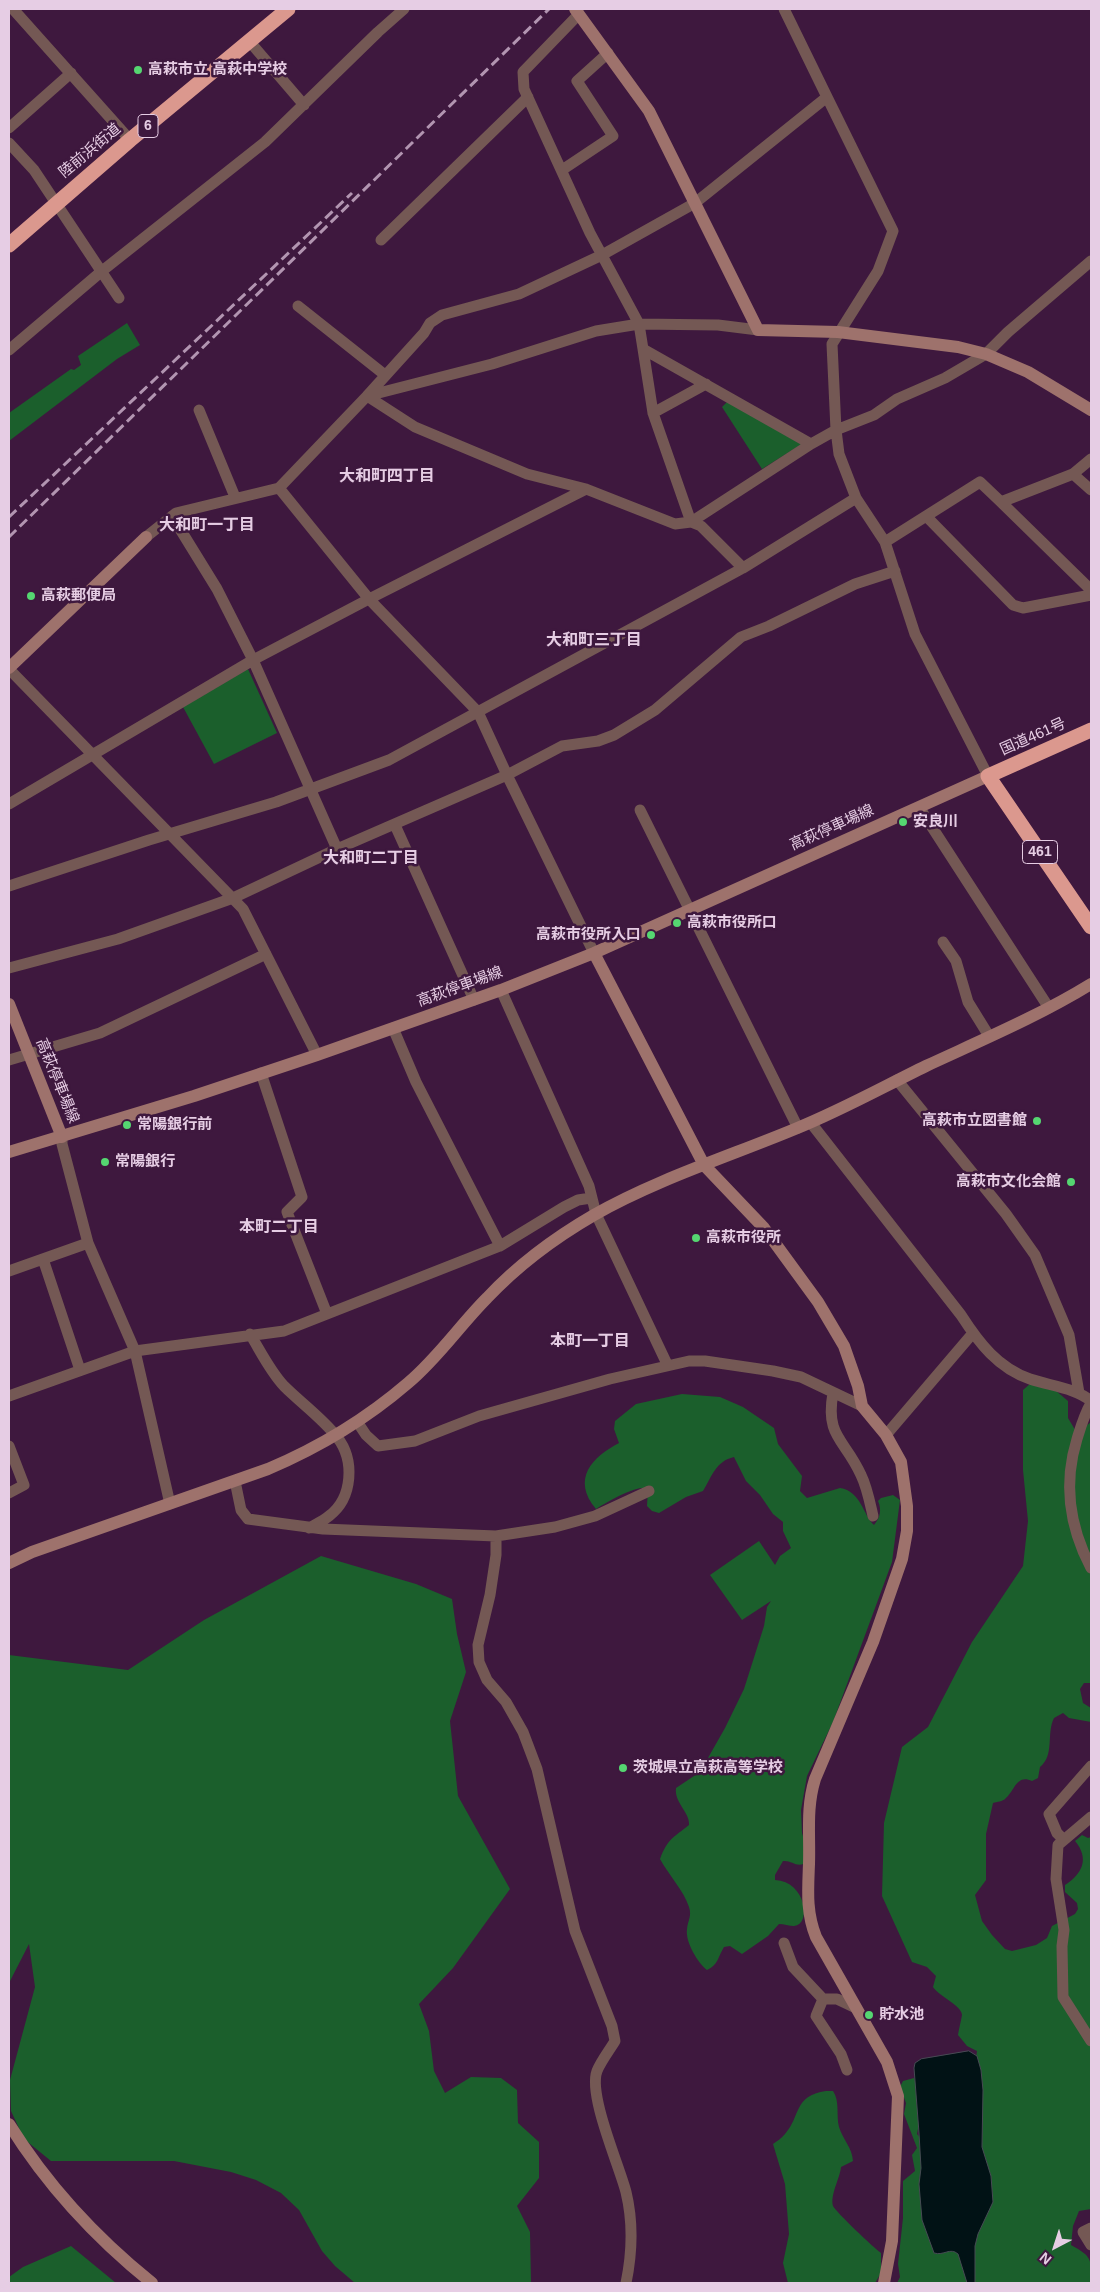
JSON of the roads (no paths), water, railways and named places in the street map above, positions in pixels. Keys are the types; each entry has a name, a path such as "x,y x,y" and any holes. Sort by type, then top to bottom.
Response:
{"highway":[{"name":"陸前浜街道","path":"9,245 130,140 288,9"},
{"name":"国道461号","path":"988,776 1091,730"},
{"name":"461","path":"988,776 1091,927"}],"street":[{"path":"13,9 130,140"},
{"path":"9,350 102,271 264,142 404,9"},
{"path":"784,9 893,231 878,271 832,344 839,454 856,498 885,542 915,634 988,776"},
{"path":"743,568 701,526 691,522 653,412 639,324 590,233 524,89 523,72 577,11 649,111 758,330"},
{"path":"250,42 304,105"},
{"path":"562,170 613,136 576,81 608,53"},
{"path":"9,128 71,74"},
{"path":"381,240 528,97"},
{"path":"317,1055 243,908 9,669 146,537 172,516 235,497 279,488 367,396 424,333 430,323 442,316 518,294 602,254 695,204 827,97"},
{"path":"9,143 34,170 118,298"},
{"path":"367,396 400,419 423,431 527,474 586,489 675,524 691,522 811,444 836,430 874,415 897,398 945,378 986,354 1008,332 1091,261"},
{"path":"298,306 385,375"},
{"path":"367,396 492,364 596,331 639,324 718,325 758,330 838,332 958,347 986,354 1028,372 1091,410"},
{"path":"643,349 811,444"},
{"path":"653,412 706,384"},
{"path":"199,410 235,497"},
{"path":"1001,502 1072,474 1091,459"},
{"path":"1072,474 1091,490"},
{"path":"885,542 980,482 1091,590"},
{"path":"279,488 368,599 478,712 594,953 704,1165 764,1228 818,1302 844,1346 858,1386 862,1406"},
{"path":"9,804 254,660 368,599 586,489"},
{"path":"9,886 170,833 276,802 389,760 743,568 856,498"},
{"path":"172,516 217,589 254,660 337,849"},
{"path":"926,516 1013,605 1024,608 1091,595"},
{"path":"9,968 118,939 233,898 337,849 507,775 562,746 598,740 614,735 655,710 741,637 769,626 855,584 895,571"},
{"name":"高萩停車場線","path":"9,1004 62,1137 317,1055 501,990 594,953 688,909 988,776"},
{"path":"919,807 1049,1008"},
{"path":"640,810 798,1128"},
{"path":"395,825 474,1000"},
{"path":"943,942 956,961 968,1002 989,1036"},
{"path":"9,1060 100,1033 266,954"},
{"path":"9,1564 32,1552 235,1481 302,1455 358,1423 409,1382 487,1298 512,1274 565,1234 596,1214 686,1172 811,1123 1049,1008 1091,984"},
{"path":"501,990 589,1186 596,1214 667,1364"},
{"path":"393,1028 416,1082 500,1246"},
{"path":"261,1073 302,1196 288,1212 327,1314"},
{"path":"897,1080 1006,1214 1035,1255 1069,1335 1079,1393"},
{"path":"811,1123 973,1333 1001,1365 1029,1379 1079,1393 1091,1402 1084,1416 1075,1446 1070,1466 1068,1491 1072,1522 1081,1548 1091,1568"},
{"path":"9,1152 62,1137 62,1144 88,1243 135,1350 170,1504"},
{"path":"9,1395 135,1350 284,1331 500,1246 564,1207 578,1200 591,1198"},
{"path":"9,1271 88,1243"},
{"path":"43,1259 80,1370"},
{"path":"886,1435 973,1333"},
{"path":"250,1334 271,1370 336,1436 347,1454 350,1474 346,1497 330,1516 309,1528"},
{"path":"358,1423 366,1435 378,1446 415,1441 479,1416 667,1364 704,1361 773,1370 801,1377 862,1406 886,1435 901,1462 905,1481 907,1531 902,1559 873,1642 815,1779 810,1796 807,1896 809,1921 816,1937 887,2062 898,2096 892,2241 884,2283"},
{"path":"833,1393 830,1412 832,1427 862,1475 874,1516"},
{"path":"9,1446 24,1485 9,1492"},
{"path":"235,1481 241,1510 248,1519 309,1528 406,1534 474,1534 496,1536 555,1528 595,1516 650,1491"},
{"path":"496,1536 496,1555 490,1595 478,1646 479,1662 486,1680 506,1702 524,1732 536,1769 575,1931 612,2026 615,2041 596,2072 596,2093 610,2145 626,2193 631,2243 626,2283"},
{"path":"1063,1839 1057,1833 1049,1814 1050,1810 1091,1766"},
{"path":"1091,1817 1058,1845 1056,1873 1064,1930 1062,1946 1063,1997 1091,2041"},
{"path":"784,1943 793,1967 823,1999 837,1999 856,2008"},
{"path":"823,1999 816,2016 841,2054 847,2070"},
{"path":"9,2124 43,2174 82,2220 152,2283"},
{"path":"1091,2228 1083,2232 1091,2245"}],"railway":[{"path":"9,537 549,9"},
{"path":"9,517 352,193"}],"place":[{"name":"高萩市立 高萩中学校","path":"138,70"},
{"name":"高萩郵便局","path":"31,596"},
{"name":"安良川","path":"903,822"},
{"name":"高萩市役所口","path":"677,923"},
{"name":"高萩市役所入口","path":"651,935"},
{"name":"高萩市立図書館","path":"1037,1121"},
{"name":"常陽銀行前","path":"127,1125"},
{"name":"常陽銀行","path":"105,1162"},
{"name":"高萩市文化会館","path":"1071,1182"},
{"name":"高萩市役所","path":"696,1238"},
{"name":"茨城県立高萩高等学校","path":"623,1768"},
{"name":"貯水池","path":"869,2015"}],"district":[{"name":"大和町四丁目","path":"387,477"},
{"name":"大和町一丁目","path":"207,526"},
{"name":"大和町三丁目","path":"594,641"},
{"name":"大和町二丁目","path":"371,859"},
{"name":"本町二丁目","path":"279,1228"},
{"name":"本町一丁目","path":"590,1342"}]}
